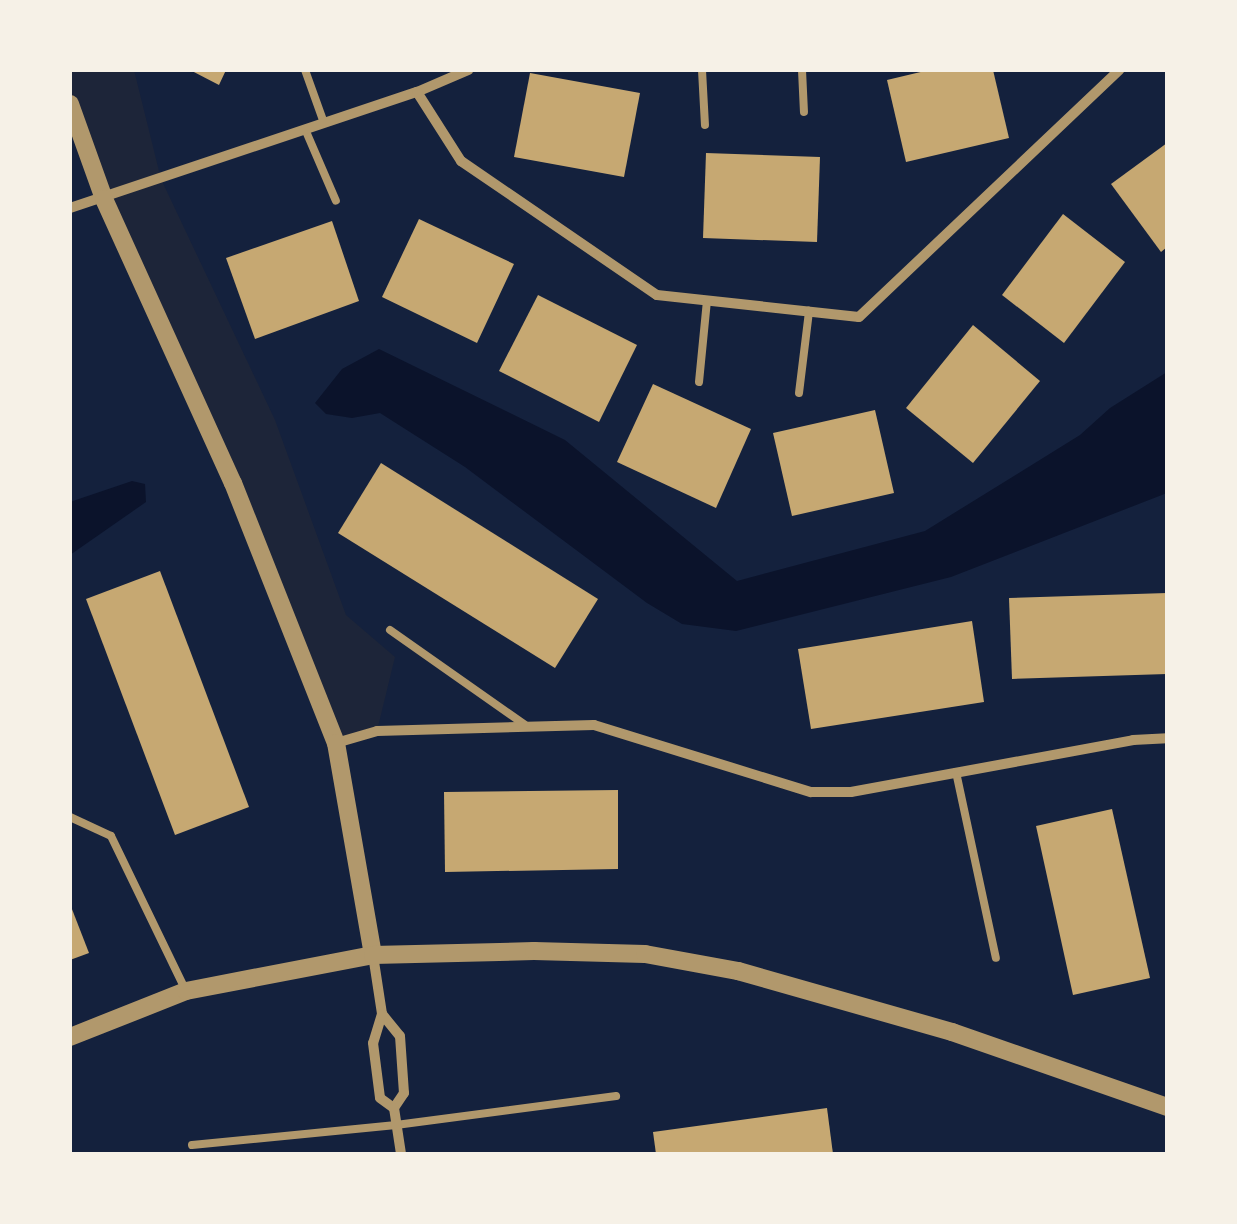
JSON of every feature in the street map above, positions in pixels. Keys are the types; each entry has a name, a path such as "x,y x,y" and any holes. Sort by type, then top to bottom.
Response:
{"street":[{"path":"70,208 417,92 468,70"},
{"path":"417,92 461,161 657,294 858,317 1119,70"},
{"path":"70,104 104,199 233,483 336,743 382,1014 374,1043 380,1098 394,1108"},
{"path":"336,743 377,731 594,725 811,792 851,792 1133,740 1167,738"},
{"path":"70,1037 186,990 373,954 534,950 644,954 738,971 952,1032 1167,1107"},
{"path":"382,1014 400,1036 404,1093 394,1108 401,1154"}],"lane":[{"path":"305,70 324,123"},
{"path":"702,70 705,125"},
{"path":"802,70 804,112"},
{"path":"305,129 336,201"},
{"path":"699,382 707,300"},
{"path":"799,393 809,311"},
{"path":"390,630 527,727"},
{"path":"956,772 996,958"},
{"path":"70,817 110,836 186,990"},
{"path":"192,1145 396,1125 616,1096"}],"shaded area":[{"path":"70,70 134,70 161,179 275,420 346,615 395,657 377,731 336,743 70,104"},
{"path":"379,349 565,440 737,581 925,531 1080,435 1110,408 1167,372 1167,493 951,577 736,631 682,624 647,603 465,467 380,413 352,418 326,414 315,403 342,369"},
{"path":"132,481 145,484 146,502 70,555 70,502"}],"building":[{"path":"190,70 226,70 219,85"},
{"path":"929,70 993,70 1009,138 906,162 887,80"},
{"path":"530,73 640,93 624,177 514,157"},
{"path":"1167,143 1167,247 1161,252 1111,184"},
{"path":"706,153 820,157 817,242 703,238"},
{"path":"1063,214 1125,262 1064,343 1002,295"},
{"path":"419,219 514,264 477,343 382,297"},
{"path":"332,221 359,301 255,339 226,258"},
{"path":"538,295 637,345 599,422 499,371"},
{"path":"973,325 1040,381 973,463 906,408"},
{"path":"653,384 751,429 716,508 617,462"},
{"path":"875,410 894,493 792,516 773,433"},
{"path":"381,463 598,599 555,668 338,533"},
{"path":"160,571 249,807 175,835 86,599"},
{"path":"1167,593 1167,674 1012,679 1009,598"},
{"path":"972,621 984,702 811,729 798,649"},
{"path":"618,790 618,869 445,872 444,792"},
{"path":"1112,809 1150,978 1073,995 1036,826"},
{"path":"70,904 89,953 70,960"},
{"path":"827,1108 833,1154 656,1154 653,1132"}]}
